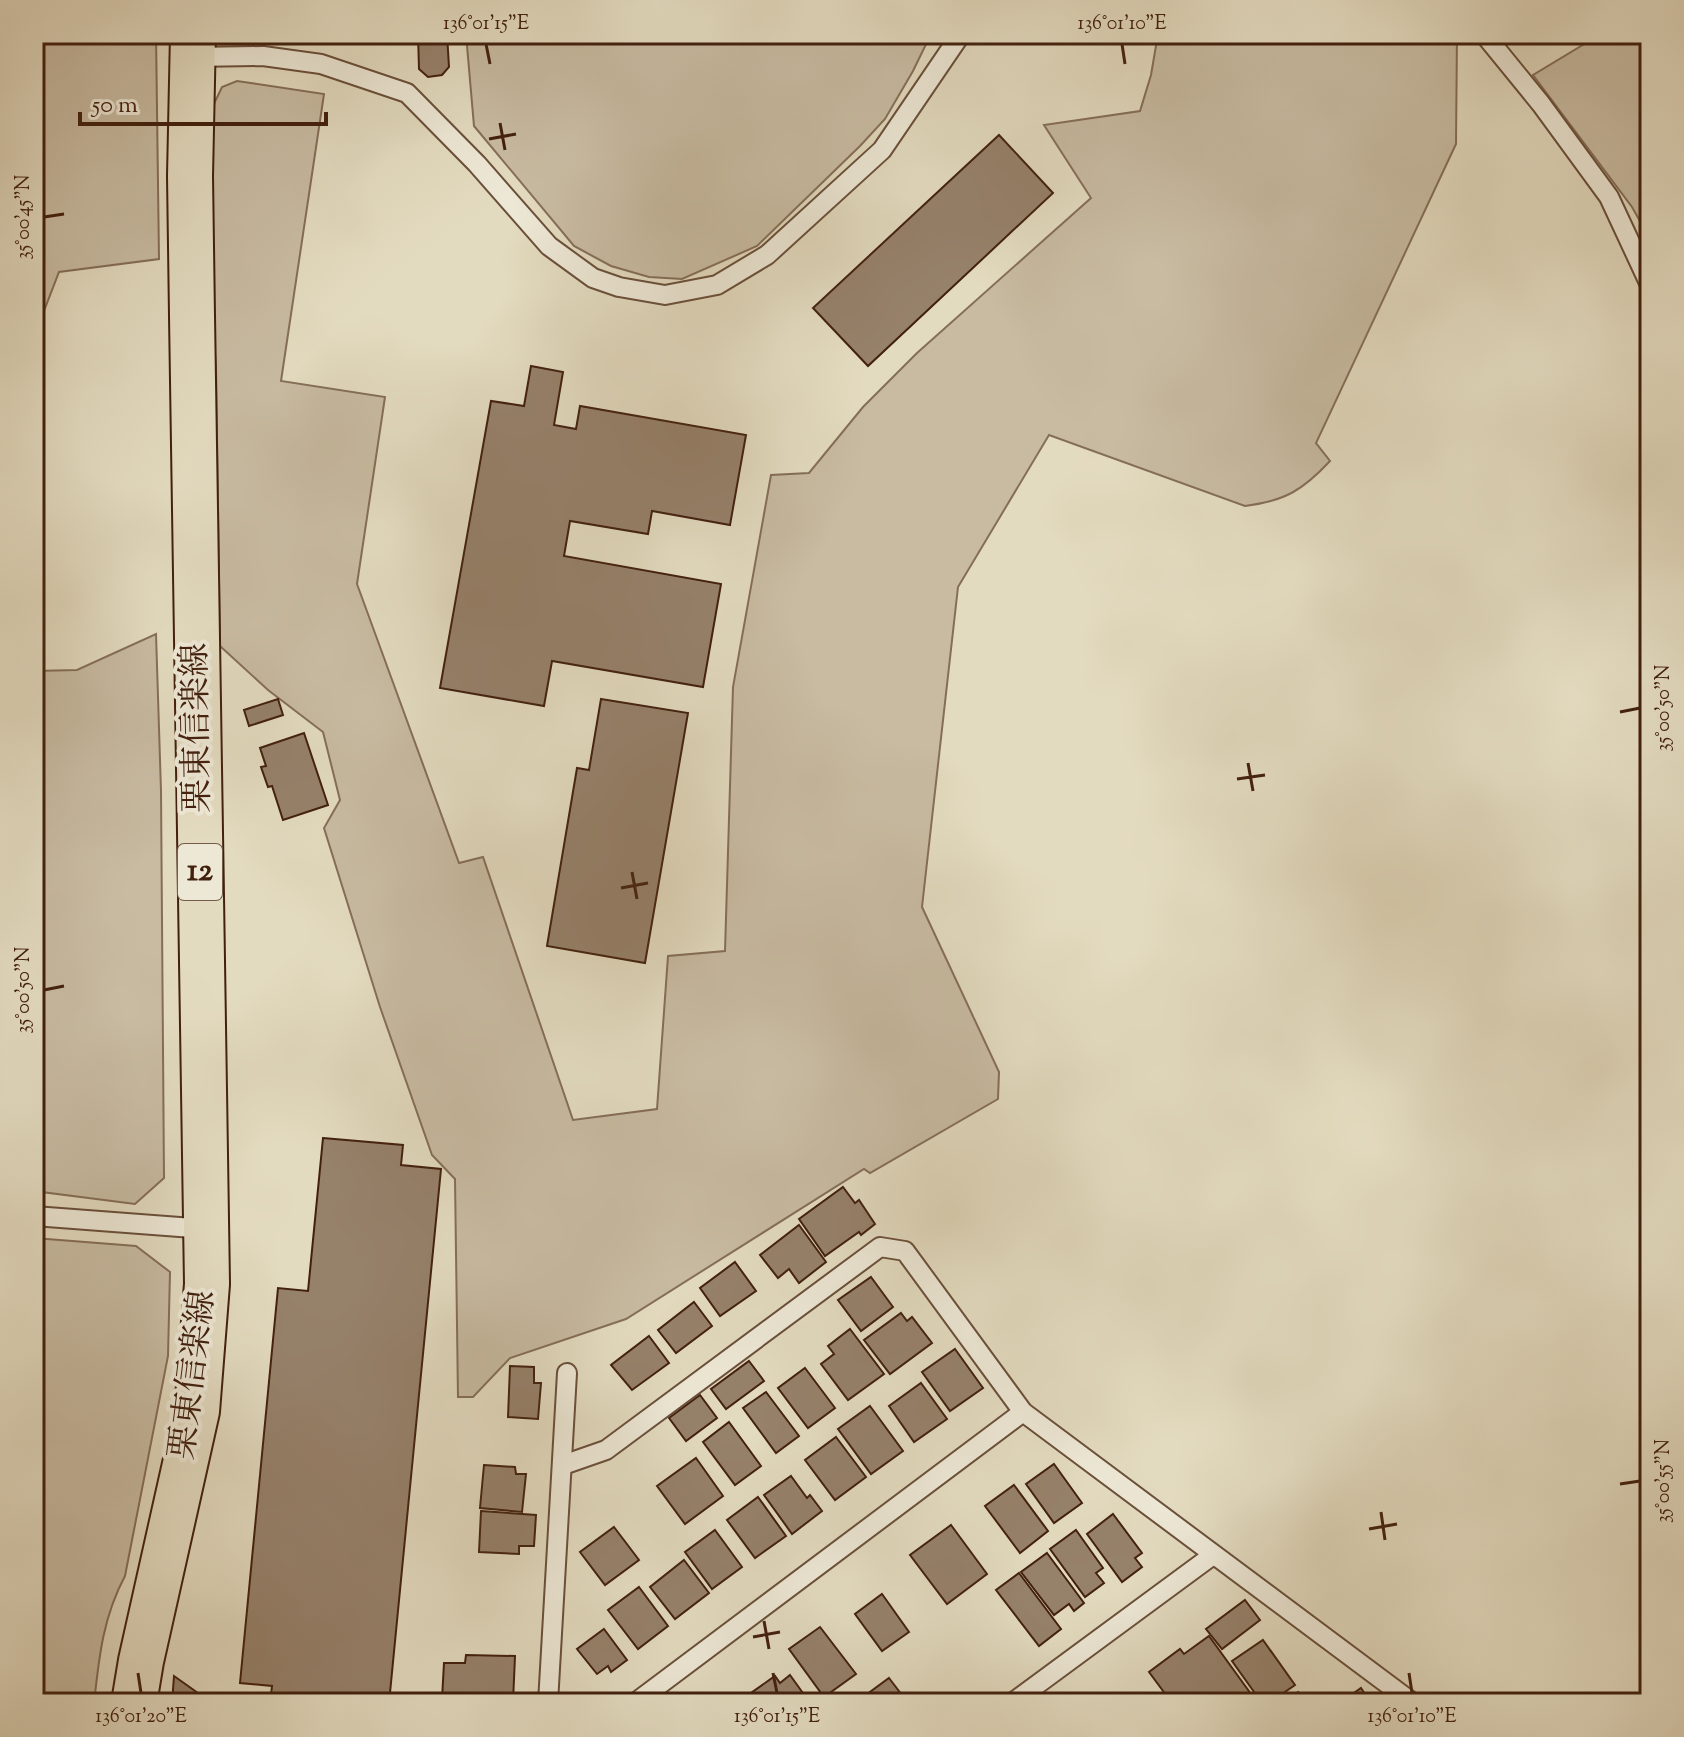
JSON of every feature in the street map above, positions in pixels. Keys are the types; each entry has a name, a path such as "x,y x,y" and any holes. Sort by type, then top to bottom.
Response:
{"main road":[{"name":"栗東信楽線","path":"134,1703 197,1411 207,1284 191,270 193,46"}],"lane":[{"path":"193,46 321,64 407,93 477,164 549,246 593,278 619,287 665,295 717,285 767,255 882,150 960,34"},
{"path":"1484,34 1541,104 1609,197 1650,285"},
{"path":"34,1216 206,1229"},
{"path":"563,1465 606,1450 880,1247 905,1251 1023,1412 1413,1703"},
{"path":"548,1703 567,1373"},
{"path":"635,1703 1023,1412"},
{"path":"1012,1703 1213,1555"}],"shaded area":[{"path":"34,34 156,34 159,259 59,272 34,337"},
{"path":"466,34 931,34 885,119 860,146 757,246 682,279 649,277 611,266 574,246 474,126"},
{"path":"1158,34 1457,34 1456,144 1316,443 1330,461 1311,480 1292,492 1271,501 1245,506 1049,435 958,587 922,907 999,1072 998,1099 870,1173 864,1169 626,1319 510,1358 473,1397 458,1397 455,1179 432,1155 380,1007 324,828 340,800 323,732 268,690 220,646 216,367 209,273 212,108 222,87 237,81 324,94 281,381 385,397 357,584 459,863 483,857 573,1120 657,1109 668,956 725,951 733,687 771,475 809,473 863,407 917,353 1091,198 1044,125 1140,111 1151,75"},
{"path":"1601,34 1650,34 1650,239 1632,207 1533,75"},
{"path":"156,634 161,791 164,1178 135,1204 34,1191 34,671 77,670"},
{"path":"34,1238 136,1246 170,1272 168,1356 125,1576 103,1638 94,1703 34,1703"}],"building":[{"path":"418,34 447,34 449,67 442,75 428,77 419,69"},
{"path":"999,135 1053,193 868,366 813,308"},
{"path":"531,366 563,372 554,425 576,429 580,406 746,435 730,525 652,511 648,534 570,521 564,556 721,584 703,687 552,661 544,706 440,688 491,401 524,406"},
{"path":"278,699 283,715 249,726 244,710"},
{"path":"601,699 688,713 645,963 547,946 577,768 589,770"},
{"path":"304,733 328,805 283,820 272,786 268,787 261,767 266,766 260,748"},
{"path":"323,1138 403,1145 401,1165 441,1169 389,1703 270,1703 272,1686 240,1683 278,1288 308,1291"},
{"path":"843,1187 855,1203 859,1200 875,1224 825,1256 799,1219"},
{"path":"799,1225 826,1262 799,1283 789,1269 778,1278 760,1255"},
{"path":"735,1262 756,1291 720,1316 700,1288"},
{"path":"871,1277 893,1307 861,1331 838,1300"},
{"path":"694,1302 712,1326 676,1353 658,1330"},
{"path":"901,1313 907,1321 912,1317 932,1343 890,1374 864,1340"},
{"path":"850,1329 884,1374 848,1400 821,1364 834,1354 828,1346"},
{"path":"649,1336 669,1363 632,1390 611,1365"},
{"path":"955,1349 983,1388 950,1411 922,1372"},
{"path":"749,1361 764,1381 726,1409 711,1389"},
{"path":"510,1366 534,1367 534,1383 541,1383 538,1419 508,1417"},
{"path":"805,1368 835,1408 808,1428 778,1388"},
{"path":"921,1383 947,1419 914,1442 889,1406"},
{"path":"766,1392 799,1436 776,1453 743,1408"},
{"path":"700,1395 717,1418 686,1441 669,1418"},
{"path":"870,1406 903,1451 871,1474 838,1429"},
{"path":"729,1422 761,1466 735,1485 703,1442"},
{"path":"836,1437 866,1477 835,1500 805,1460"},
{"path":"696,1458 723,1496 685,1524 657,1486"},
{"path":"1054,1464 1082,1503 1054,1523 1026,1484"},
{"path":"484,1465 515,1467 516,1474 526,1474 522,1512 480,1508"},
{"path":"791,1476 807,1498 810,1495 822,1511 792,1534 764,1495"},
{"path":"1014,1485 1048,1531 1020,1553 985,1506"},
{"path":"758,1497 786,1536 755,1558 727,1520"},
{"path":"481,1511 536,1515 534,1546 519,1546 519,1554 479,1552"},
{"path":"1113,1514 1142,1553 1135,1558 1142,1567 1122,1582 1087,1534"},
{"path":"951,1525 987,1574 947,1604 910,1555"},
{"path":"614,1527 639,1560 605,1585 580,1552"},
{"path":"715,1530 742,1567 712,1589 685,1552"},
{"path":"1076,1530 1103,1568 1096,1573 1104,1583 1085,1597 1050,1549"},
{"path":"1047,1553 1084,1603 1074,1611 1069,1604 1054,1615 1021,1572"},
{"path":"684,1560 709,1593 675,1619 650,1587"},
{"path":"1019,1573 1061,1629 1039,1646 996,1590"},
{"path":"639,1587 668,1626 638,1649 608,1610"},
{"path":"882,1594 909,1632 882,1651 855,1614"},
{"path":"1245,1600 1260,1620 1222,1649 1206,1629"},
{"path":"820,1627 856,1674 824,1697 789,1649"},
{"path":"604,1629 627,1660 611,1672 608,1666 597,1674 577,1649"},
{"path":"1209,1636 1251,1694 1238,1703 1172,1703 1149,1672 1180,1649 1184,1654"},
{"path":"1263,1640 1295,1685 1269,1703 1262,1703 1232,1661"},
{"path":"466,1655 515,1656 513,1702 442,1699 444,1663 465,1663"},
{"path":"790,1675 810,1703 738,1702 775,1676 780,1683"},
{"path":"174,1676 212,1703 172,1703"},
{"path":"889,1678 908,1703 855,1703"},
{"path":"1361,1688 1371,1703 1340,1703"},
{"path":"1298,1692 1307,1703 1283,1703"}]}
